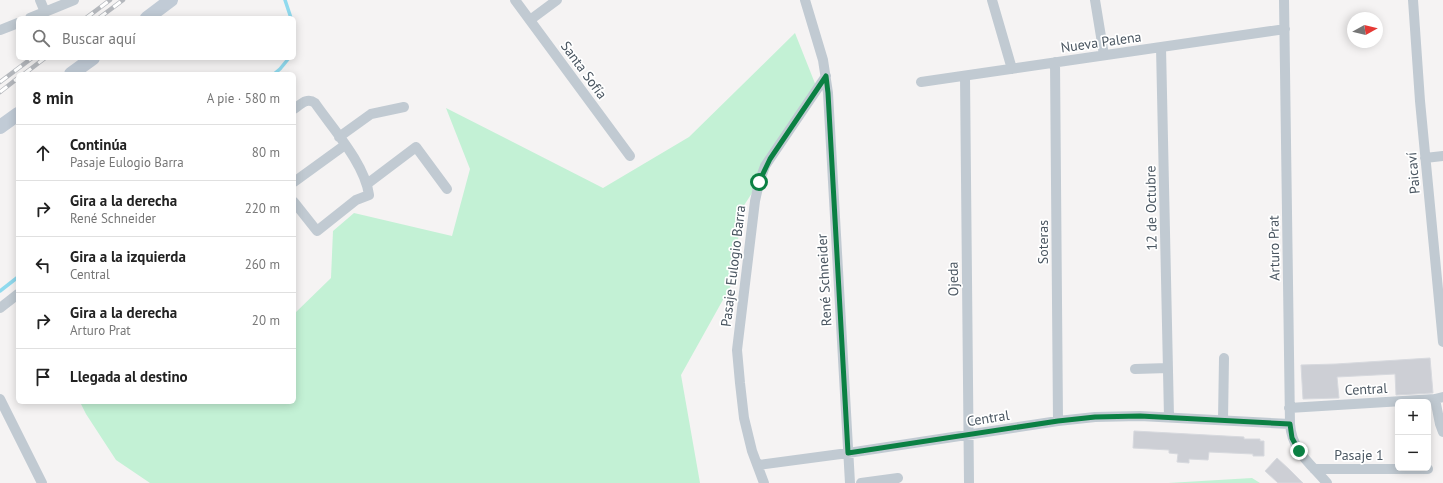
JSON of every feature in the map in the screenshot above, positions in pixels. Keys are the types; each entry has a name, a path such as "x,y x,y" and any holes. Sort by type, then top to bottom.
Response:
{"street":[{"path":"40,0 45,12"},
{"path":"35,16 74,0"},
{"path":"150,16 171,0"},
{"name":"Santa Sofía","path":"515,0 630,156"},
{"path":"530,20 557,0"},
{"path":"805,0 818,40 826,76"},
{"path":"992,0 1012,69"},
{"path":"1095,0 1104,55"},
{"name":"Arturo Prat","path":"1284,0 1290,424 1292,438 1296,447 1327,483"},
{"name":"Paicaví","path":"1412,0 1443,336"},
{"path":"0,30 16,24"},
{"name":"Nueva Palena","path":"921,82 1285,29"},
{"name":"12 de Octubre","path":"1161,47 1169,417"},
{"path":"74,72 90,60"},
{"name":"Soteras","path":"1056,62 1058,421"},
{"name":"René Schneider","path":"826,76 850,483"},
{"name":"Pasaje Eulogio Barra","path":"764,483 750,444 744,418 737,350 756,192 762,174 770,159 826,76"},
{"name":"Ojeda","path":"965,76 969,483"},
{"path":"296,108 306,100 310,100 315,103 358,164 367,184 369,195 356,200 317,231 296,205"},
{"path":"296,180 342,141 370,114 404,107"},
{"path":"0,127 16,115"},
{"path":"367,184 416,147 447,189"},
{"path":"1426,158 1443,156"},
{"path":"0,308 16,296"},
{"path":"1223,420 1224,358"},
{"path":"1135,369 1168,368"},
{"path":"1439,398 1440,424 1443,432"},
{"name":"Central","path":"1290,408 1439,398"},
{"path":"0,399 42,483"},
{"name":"Central","path":"758,465 1058,421 1108,416 1169,417 1290,424"},
{"name":"Pasaje 1","path":"1314,469 1395,469"},
{"path":"861,483 898,478"}],"green space":[{"path":"795,33 818,91 741,210 734,280 681,375 700,483 150,483 116,460 81,404 296,404 296,312 331,278 333,231 354,213 452,236 470,169 446,108 603,188 689,137"},
{"path":"1252,478 1260,483 1168,483"}],"building":[{"path":"1430,358 1433,393 1396,395 1395,374 1337,377 1339,398 1303,399 1301,365"},
{"path":"1134,431 1260,439 1260,441 1264,441 1264,456 1209,452 1208,460 1189,459 1189,463 1177,462 1178,454 1169,453 1169,450 1133,448"},
{"path":"1277,458 1303,483 1278,483 1265,471"}],"waterway":[{"path":"285,0 290,16"},
{"path":"276,72 287,60"},
{"path":"0,291 16,279"}],"railway":[{"path":"89,16 110,0"},
{"path":"102,16 123,0"},
{"path":"0,82 29,60"},
{"path":"27,72 42,60"},
{"path":"0,92 16,80"}],"route":[{"path":"759,182 765,166 826,76 848,453 1058,421 1122,416 1169,417 1290,424 1290,432 1299,451"}]}
